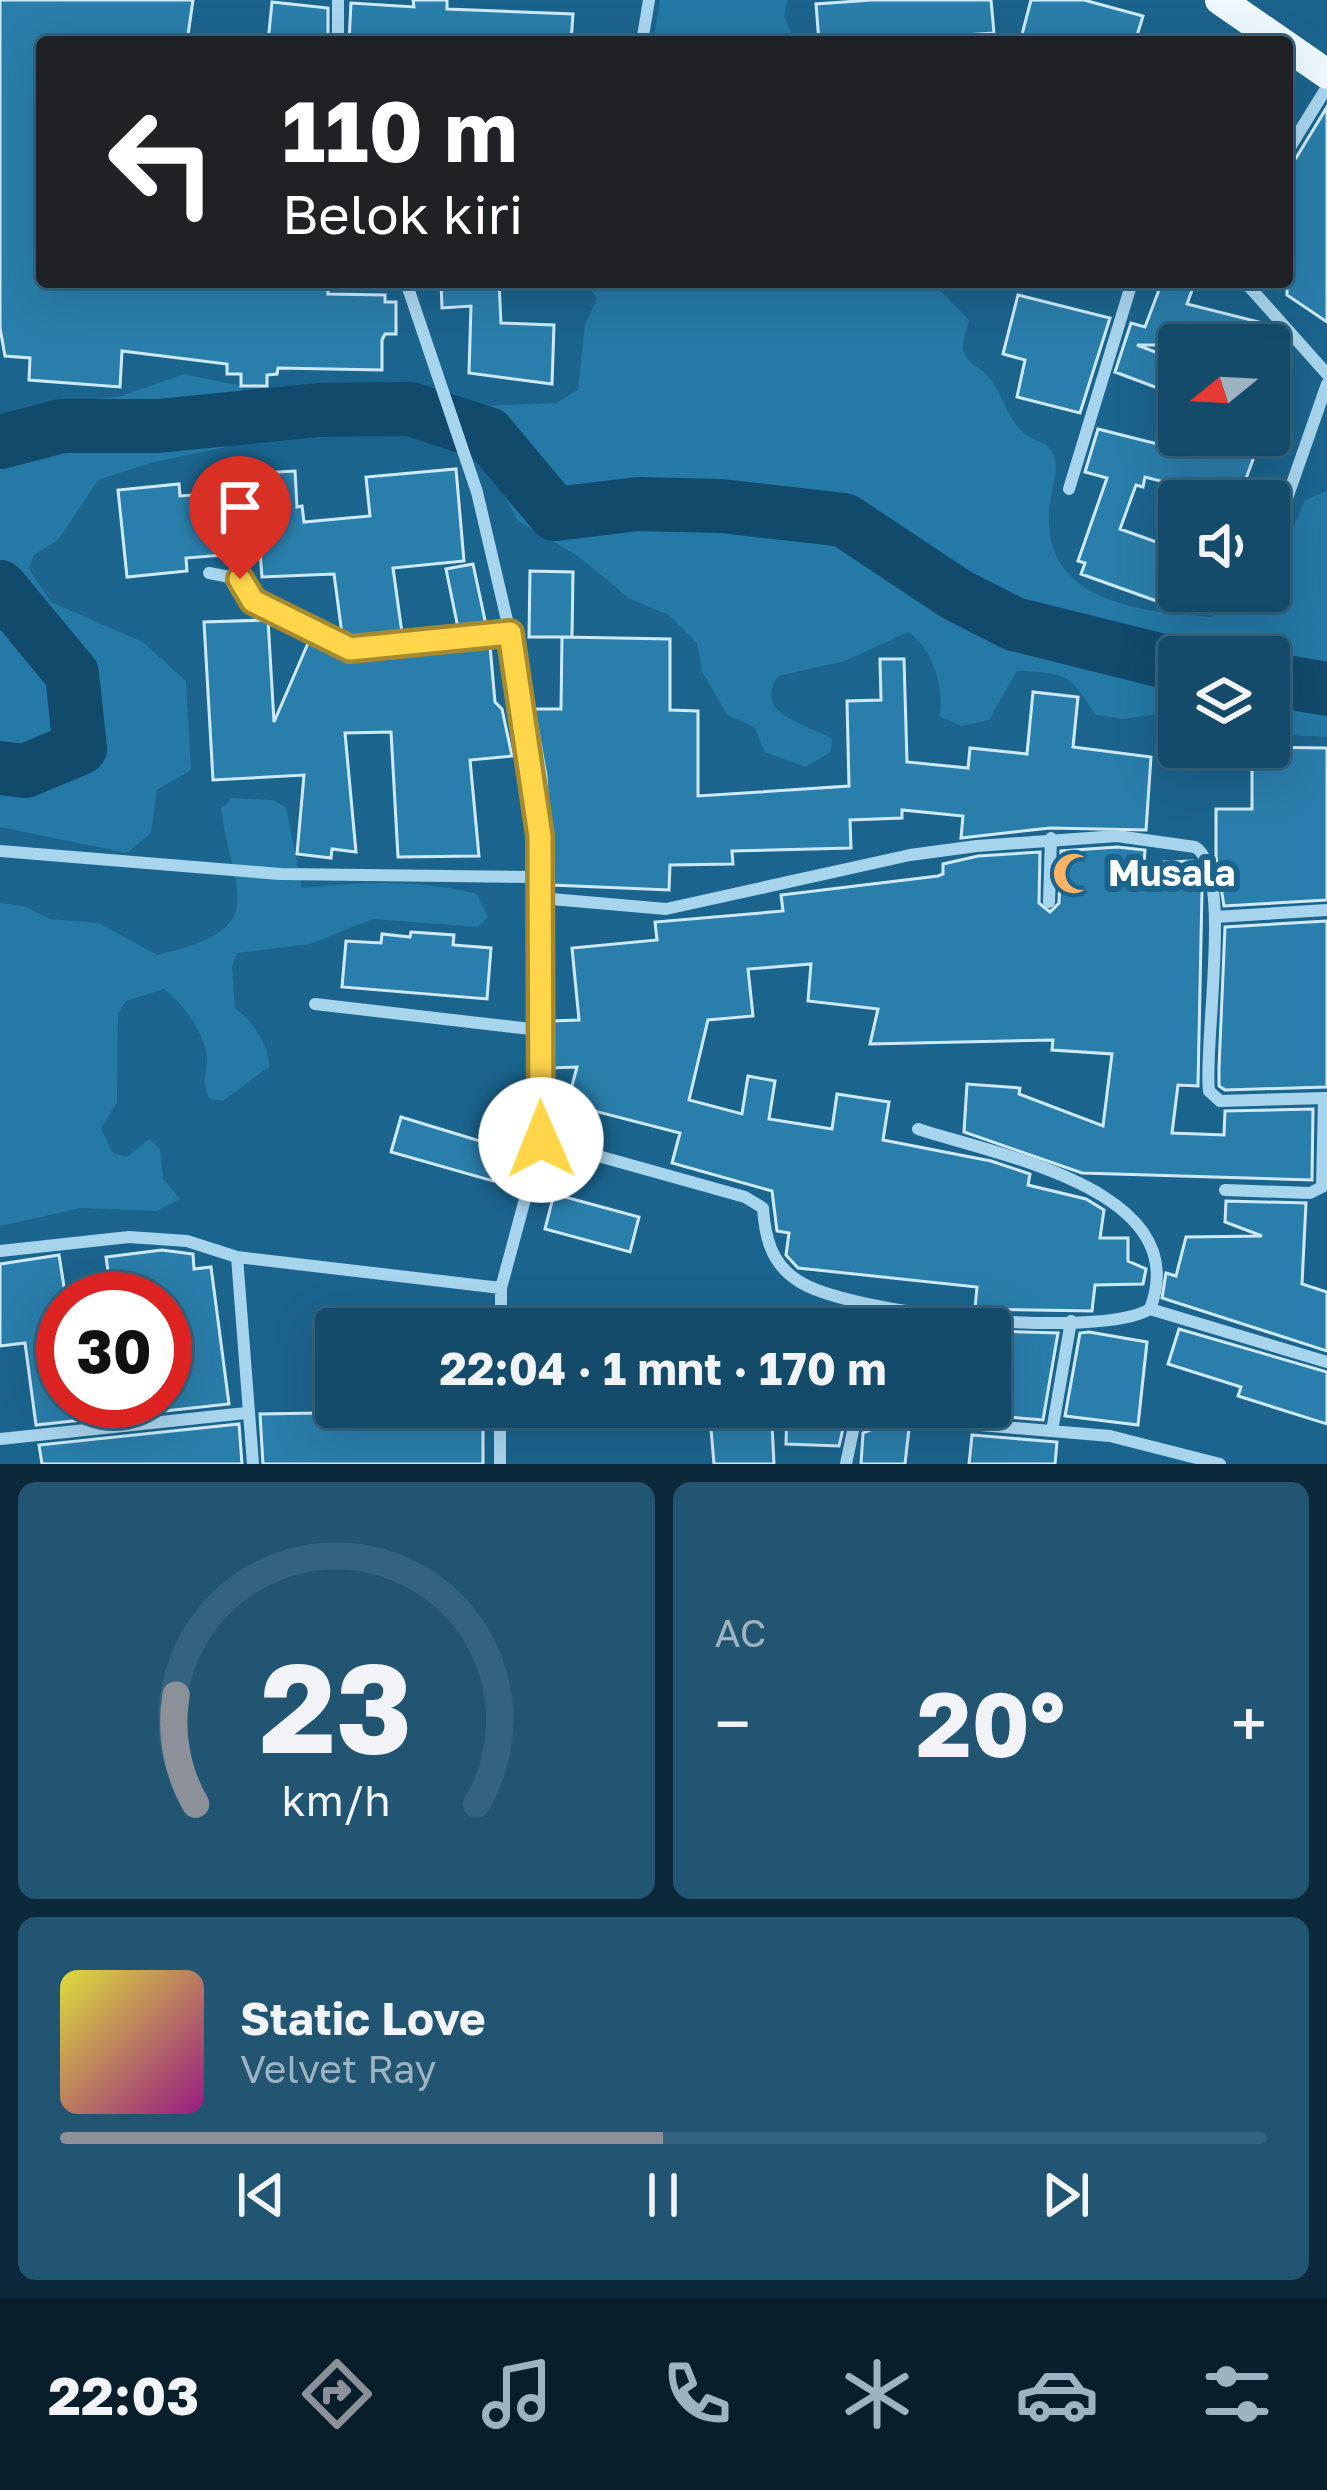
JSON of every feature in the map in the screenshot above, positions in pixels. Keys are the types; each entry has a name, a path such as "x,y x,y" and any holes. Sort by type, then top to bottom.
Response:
{"main road":[{"path":"1226,1 1274,36"},
{"path":"1293,49 1327,74"}],"street":[{"path":"338,0 338,36"},
{"path":"643,36 649,0"},
{"path":"1293,142 1327,87"},
{"path":"408,288 477,492 510,633 534,767 541,1140 501,1288 501,1308"},
{"path":"1070,489 1130,288"},
{"path":"1250,288 1327,374"},
{"path":"1290,490 1327,384"},
{"path":"209,574 240,579 253,601 350,649 510,633"},
{"path":"540,898 666,909 910,855 1051,838 1118,836 1195,847 1208,862 1215,916 1211,1095 1220,1101 1326,1098 1322,1187 1310,1193 1225,1190"},
{"path":"1049,902 1051,838"},
{"path":"0,851 280,874 539,878"},
{"path":"1215,916 1327,910"},
{"path":"315,1004 539,1030"},
{"path":"918,1129 1036,1168 1063,1170 1137,1222 1155,1258 1157,1291 1150,1310"},
{"path":"541,1140 745,1197 763,1208 766,1238 786,1271 798,1282 840,1299 874,1308 1071,1321 1127,1321 1150,1310 1327,1363"},
{"path":"0,1251 129,1237 187,1240 237,1257 501,1288"},
{"path":"237,1257 253,1464"},
{"path":"1052,1431 1071,1321"},
{"path":"0,1439 246,1413"},
{"path":"846,1464 850,1432 860,1420 875,1416 1110,1436 1220,1464"},
{"path":"500,1428 500,1464"}],"shaded area":[{"path":"660,0 787,0 784,16 792,36 654,36"},
{"path":"591,288 938,288 969,320 963,344 966,356 992,381 1019,428 1054,455 1050,536 1059,561 1076,581 1125,605 1212,617 1217,612 1290,612 1290,527 1305,500 1327,491 1327,737 1290,735 1290,636 1158,636 1158,714 1124,719 1096,715 1066,678 1017,671 989,720 961,726 939,716 935,669 908,632 845,661 778,676 772,689 777,709 832,739 831,752 805,767 765,752 754,727 727,715 702,671 697,643 669,615 630,599 578,556 518,521 493,475 475,419 480,406 556,403 578,390 585,324 597,299"},
{"path":"184,374 241,386 253,432 244,443 150,463 98,480 58,540 34,555 29,569 51,602 143,642 186,681 191,770 157,790 151,833 127,853 0,827 0,415 41,403 119,397"},
{"path":"232,798 273,800 286,807 302,888 390,883 456,889 477,894 488,917 478,927 373,919 310,944 237,953 232,967 235,1009 259,1034 269,1067 223,1101 210,1099 207,1093 206,1050 179,1002 164,989 126,1001 118,1014 117,1102 101,1129 113,1153 127,1157 149,1139 160,1149 163,1179 180,1199 156,1211 81,1208 0,1226 0,903 24,906 50,919 99,923 157,955 193,945 231,921 237,906 221,809"}],"building":[{"path":"0,0 193,0 188,36 36,36 36,288 328,288 328,294 385,295 385,302 396,302 396,334 385,334 382,340 382,370 278,368 277,374 267,375 267,386 241,386 241,374 227,374 227,364 122,351 120,387 29,380 30,358 5,356 0,328"},
{"path":"413,0 447,0 447,9 573,14 571,36 349,36 351,3 414,7"},
{"path":"991,0 994,33 819,36 816,4"},
{"path":"1031,0 1084,0 1143,16 1137,36 1022,36"},
{"path":"272,2 328,8 328,36 269,36"},
{"path":"1327,107 1327,322 1287,295 1287,288 1293,288 1296,158"},
{"path":"441,288 499,288 501,323 554,325 552,384 469,373 471,306 442,308"},
{"path":"1160,288 1193,288 1187,304 1263,323 1158,324 1158,345 1137,345 1158,353 1158,388 1115,372 1131,323 1145,327"},
{"path":"1018,295 1110,318 1080,413 1017,397 1025,360 1003,354"},
{"path":"1098,429 1158,444 1158,456 1254,456 1245,480 1145,477 1143,487 1136,485 1120,529 1158,543 1158,602 1081,574 1085,563 1078,561 1107,478 1085,472"},
{"path":"456,469 464,561 393,568 402,633 352,638 342,634 334,574 262,577 260,552 186,558 187,571 127,577 118,490 179,484 180,496 244,491 243,474 295,471 297,507 302,506 304,522 370,516 366,477"},
{"path":"473,564 486,625 458,628 446,569"},
{"path":"530,571 573,572 572,637 529,637"},
{"path":"268,620 274,722 309,641 351,659 490,646 495,702 502,709 512,756 470,760 479,856 398,857 391,732 345,733 356,852 332,849 331,858 297,854 304,775 213,780 204,622"},
{"path":"562,637 670,639 670,710 698,711 698,796 849,786 847,701 881,700 880,659 904,659 907,762 968,768 970,748 1027,754 1033,692 1078,697 1073,747 1151,757 1146,830 1050,828 961,838 963,816 902,810 902,818 850,820 851,848 732,851 733,864 670,865 669,890 551,885 546,776 534,709 561,709"},
{"path":"1290,748 1327,748 1327,900 1224,906 1216,857 1216,809 1252,809 1252,768 1290,768"},
{"path":"1117,847 1145,850 1144,863 1192,861 1202,890 1198,1086 1178,1085 1172,1133 1224,1135 1225,1111 1313,1109 1312,1180 1082,1173 964,1132 967,1084 1020,1088 1019,1094 1103,1126 1112,1054 1052,1050 1053,1040 870,1044 878,1009 808,1001 811,964 748,969 753,1016 708,1020 689,1100 742,1114 748,1076 775,1081 769,1119 832,1129 837,1094 889,1102 883,1140 991,1161 1030,1174 1028,1185 1086,1199 1104,1210 1100,1238 1128,1238 1128,1261 1146,1269 1143,1284 1095,1285 1092,1311 975,1308 977,1287 798,1268 786,1255 789,1233 777,1231 772,1191 672,1163 680,1133 567,1104 577,1067 551,1068 551,1021 579,1020 572,948 657,940 655,922 783,911 781,895 938,876 943,874 943,864 978,856 1040,852 1039,903 1050,912 1059,903 1061,851"},
{"path":"1327,921 1327,1087 1225,1090 1219,1086 1219,1068 1225,927"},
{"path":"411,932 454,935 453,945 491,948 487,999 342,987 346,941 381,943 382,934 410,937"},
{"path":"401,1117 503,1148 493,1181 391,1152"},
{"path":"554,1194 639,1217 630,1252 545,1229"},
{"path":"1226,1201 1306,1203 1302,1284 1327,1292 1327,1351 1162,1298 1166,1273 1176,1276 1186,1237 1262,1236 1225,1222"},
{"path":"162,1250 193,1254 194,1269 211,1267 229,1404 192,1408 192,1272 108,1272 106,1257"},
{"path":"59,1255 62,1272 36,1272 36,1425 25,1343 0,1346 0,1264"},
{"path":"1179,1329 1327,1372 1327,1424 1238,1396 1241,1387 1168,1364"},
{"path":"1011,1332 1058,1333 1043,1420 1011,1417"},
{"path":"1080,1333 1147,1342 1138,1425 1065,1416"},
{"path":"260,1414 315,1414 315,1428 483,1428 483,1464 263,1464"},
{"path":"239,1424 242,1464 42,1464 39,1445"},
{"path":"772,1428 774,1464 714,1464 711,1429"},
{"path":"786,1428 843,1428 839,1446 786,1444"},
{"path":"875,1428 909,1429 905,1464 861,1464 863,1433"},
{"path":"972,1435 1057,1442 1055,1464 969,1464"}],"waterway":[{"path":"0,442 62,426 158,426 319,410 410,409 488,434 555,514 638,504 721,506 844,520 957,595 1014,624 1158,660"},
{"path":"0,587 72,674 80,748 25,771 0,768"},
{"path":"1290,683 1327,689"}],"place":[{"name":"Musala","path":"1074,873"}],"route":[{"path":"240,579 253,601 350,649 510,633 534,767 540,836 541,1140"}]}
